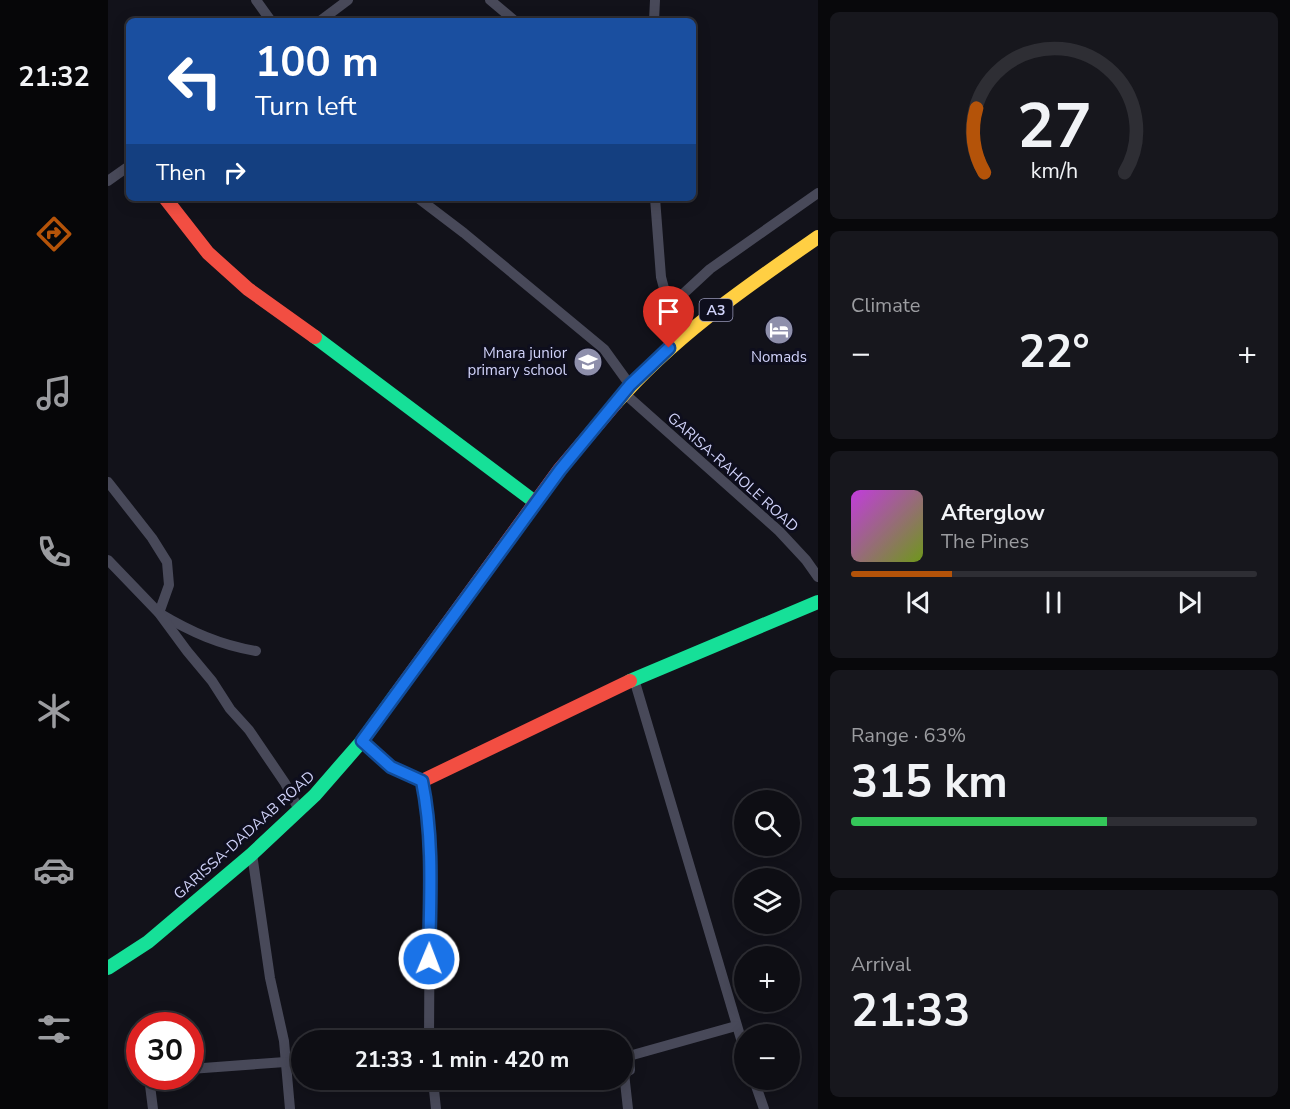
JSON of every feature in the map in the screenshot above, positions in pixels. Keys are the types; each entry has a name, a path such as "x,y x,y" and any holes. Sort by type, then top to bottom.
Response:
{"main road":[{"path":"167,201 208,253 248,289 393,394 535,502"},
{"name":"A3","path":"627,389 683,335 736,294 818,237"},
{"name":"GARISSA-DADAAB ROAD","path":"108,968 148,942 252,854 315,795 362,741 535,502 627,389"},
{"path":"422,781 634,679 818,602"}],"street":[{"path":"256,0 269,18"},
{"path":"324,18 348,0"},
{"path":"490,0 511,18"},
{"path":"654,18 655,0"},
{"path":"108,182 126,168"},
{"path":"669,307 710,269 818,193"},
{"name":"GARISA-RAHOLE ROAD","path":"422,201 604,349 627,389 779,531 818,576"},
{"path":"655,201 661,277 669,307 683,335"},
{"path":"108,482 152,538 167,562 169,585 159,613"},
{"path":"108,560 159,613 212,681 285,783 299,810"},
{"path":"159,613 204,637 233,647 256,651"},
{"path":"634,679 735,1024"},
{"path":"362,741 391,767 422,781 427,803 430,864 429,1030"},
{"path":"252,854 270,978 285,1041 290,1109"},
{"path":"627,1109 624,1073 630,1070 629,1056 734,1027"},
{"path":"204,1068 285,1062"},
{"path":"151,1090 153,1109"},
{"path":"434,1090 436,1109"},
{"path":"757,1090 764,1109"}],"traffic: fast":[{"path":"315,337 535,502"},
{"path":"630,681 818,602"},
{"path":"108,968 148,942 252,854 315,795 362,741 396,694"}],"traffic: slow":[{"path":"616,403 686,334 818,237"}],"traffic: jam":[{"path":"167,201 208,253 248,289 315,337"},
{"path":"396,694 559,470 616,403"},
{"path":"422,781 630,681"}],"place":[{"name":"Nomads","path":"779,330"},
{"name":"Mnara junior primary school","path":"588,362"}],"route":[{"path":"429,959 430,864 427,803 422,781 391,767 362,741 560,470 630,385 669,348"}]}
